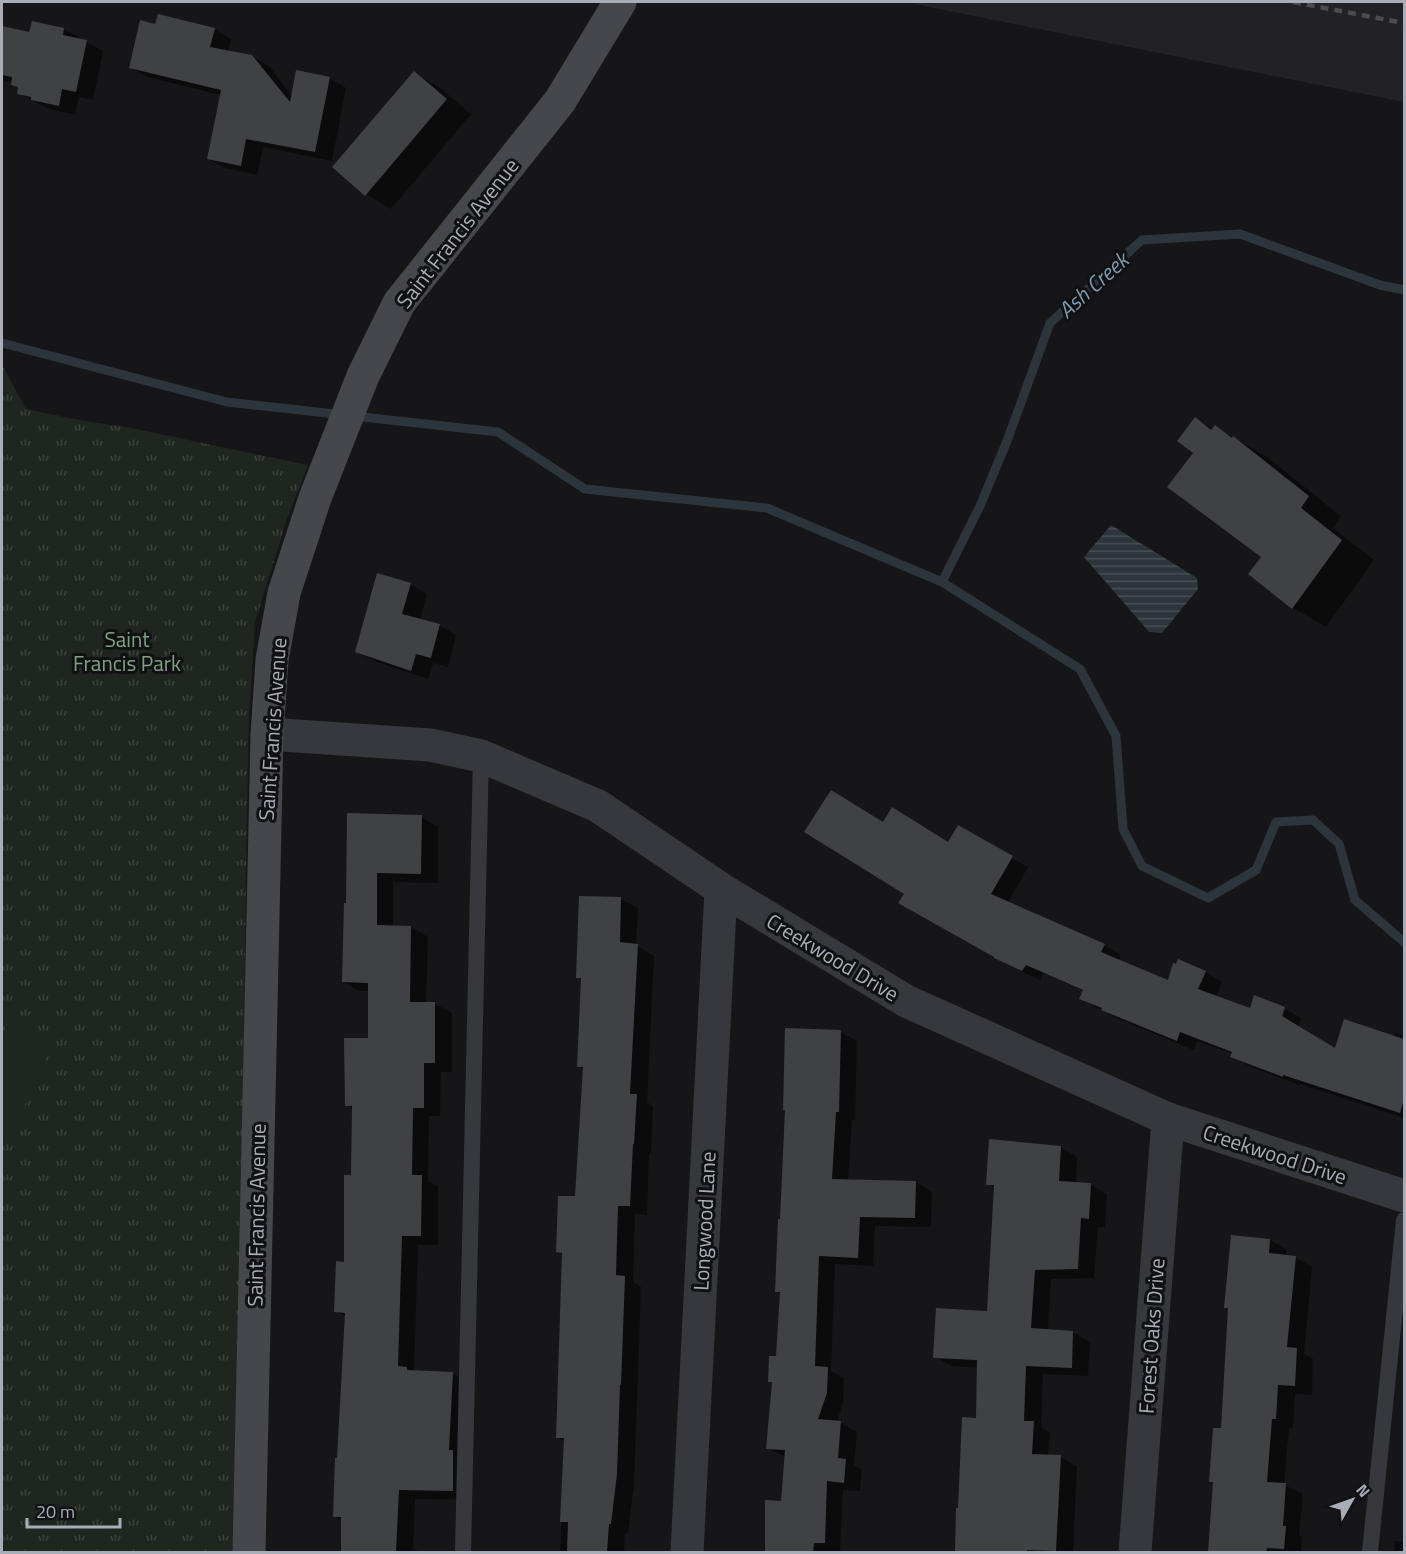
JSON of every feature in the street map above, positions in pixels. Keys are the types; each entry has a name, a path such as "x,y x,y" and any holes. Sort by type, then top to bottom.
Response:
{"street":[{"name":"Saint Francis Avenue","path":"249,1552 267,734 272,660 284,593 315,498 363,376 399,303 560,101 620,2"},
{"name":"Creekwood Drive","path":"267,734 430,745 481,756 598,806 721,888 906,1001 1168,1119 1404,1196"},
{"name":"Longwood Lane","path":"687,1552 721,888"},
{"name":"Forest Oaks Drive","path":"1135,1552 1168,1119"}],"lane":[{"path":"463,1552 481,756"},
{"path":"1370,1552 1404,1220"}],"shaded area":[{"path":"904,2 1404,2 1404,102"},
{"path":"1111,525 1197,578 1198,589 1162,633 1149,632 1084,557"}],"green space":[{"name":"Saint Francis Park","path":"2,365 26,409 131,428 308,465 287,519 255,622 249,717 246,865 238,1552 2,1552"},
{"path":"8,1023 53,1045 7,1143 2,1140 2,1036"}],"building":[{"path":"158,14 215,28 210,47 252,55 290,102 296,70 330,77 315,152 246,139 241,166 207,159 221,90 129,68 140,20 155,24"},
{"path":"32,21 64,28 63,35 87,40 76,92 62,89 59,106 31,100 31,97 17,94 18,87 11,85 12,77 2,75 2,26 29,32"},
{"path":"414,71 447,99 365,196 332,167"},
{"path":"1195,417 1211,430 1215,425 1232,438 1233,436 1309,496 1301,508 1342,540 1292,609 1248,574 1261,557 1167,487 1193,453 1177,441"},
{"path":"377,573 411,583 402,614 440,624 431,658 416,654 411,671 355,652"},
{"path":"831,790 883,822 892,807 948,842 958,825 1013,856 991,894 1105,944 1101,952 1168,980 1173,963 1176,964 1178,959 1206,971 1198,989 1250,1008 1254,995 1285,1007 1282,1016 1335,1048 1344,1019 1404,1039 1404,1098 1400,1113 1283,1075 1283,1077 1230,1057 1232,1052 1180,1032 1177,1041 1079,999 1083,990 1026,965 1022,971 994,958 898,903 904,894 804,832"},
{"path":"347,813 422,815 421,874 377,873 377,925 411,926 410,1002 435,1002 435,1063 424,1063 424,1108 413,1108 412,1175 422,1175 421,1236 402,1236 398,1366 407,1367 407,1370 453,1372 449,1450 453,1450 453,1491 399,1490 396,1552 341,1552 341,1517 333,1517 345,1313 334,1312 336,1261 344,1262 344,1175 351,1175 352,1106 345,1106 344,1038 368,1038 368,983 342,982"},
{"path":"579,896 621,897 620,942 638,944 630,1094 637,1094 630,1206 618,1206 616,1275 625,1276 617,1474 607,1552 567,1552 568,1522 560,1522 564,1438 556,1438 562,1253 556,1252 558,1196 575,1196 583,1067 577,1067 581,978 576,978"},
{"path":"785,1028 841,1030 839,1112 836,1112 832,1179 916,1181 915,1218 860,1217 858,1258 819,1256 815,1366 828,1367 827,1393 818,1419 841,1421 838,1458 846,1459 844,1483 827,1481 825,1543 814,1543 813,1552 765,1552 765,1500 781,1501 785,1450 766,1449 772,1382 768,1382 769,1356 776,1356 780,1292 775,1292 785,1110 783,1110"},
{"path":"989,1139 1061,1146 1059,1181 1091,1183 1089,1219 1081,1218 1078,1269 1035,1270 1031,1328 1073,1331 1072,1368 1026,1366 1024,1421 1034,1421 1032,1454 1061,1455 1056,1551 955,1552 962,1417 976,1418 977,1360 933,1358 936,1308 987,1311 994,1185 986,1185"},
{"path":"1231,1235 1270,1239 1269,1253 1296,1256 1287,1347 1297,1348 1295,1386 1278,1385 1276,1419 1272,1419 1267,1482 1286,1483 1284,1549 1267,1548 1266,1552 1208,1552 1213,1482 1209,1482 1213,1428 1221,1428 1228,1308 1224,1308"}],"waterway":[{"name":"Ash Creek","path":"942,582 980,506 1007,441 1050,323 1142,240 1240,234 1380,285 1404,290"},
{"path":"2,343 227,402 498,432 585,489 767,508 942,582 1080,669 1116,736 1123,829 1142,866 1208,898 1256,870 1276,822 1313,820 1339,844 1355,900 1404,942"}],"railway":[{"path":"1293,2 1404,23"}]}
